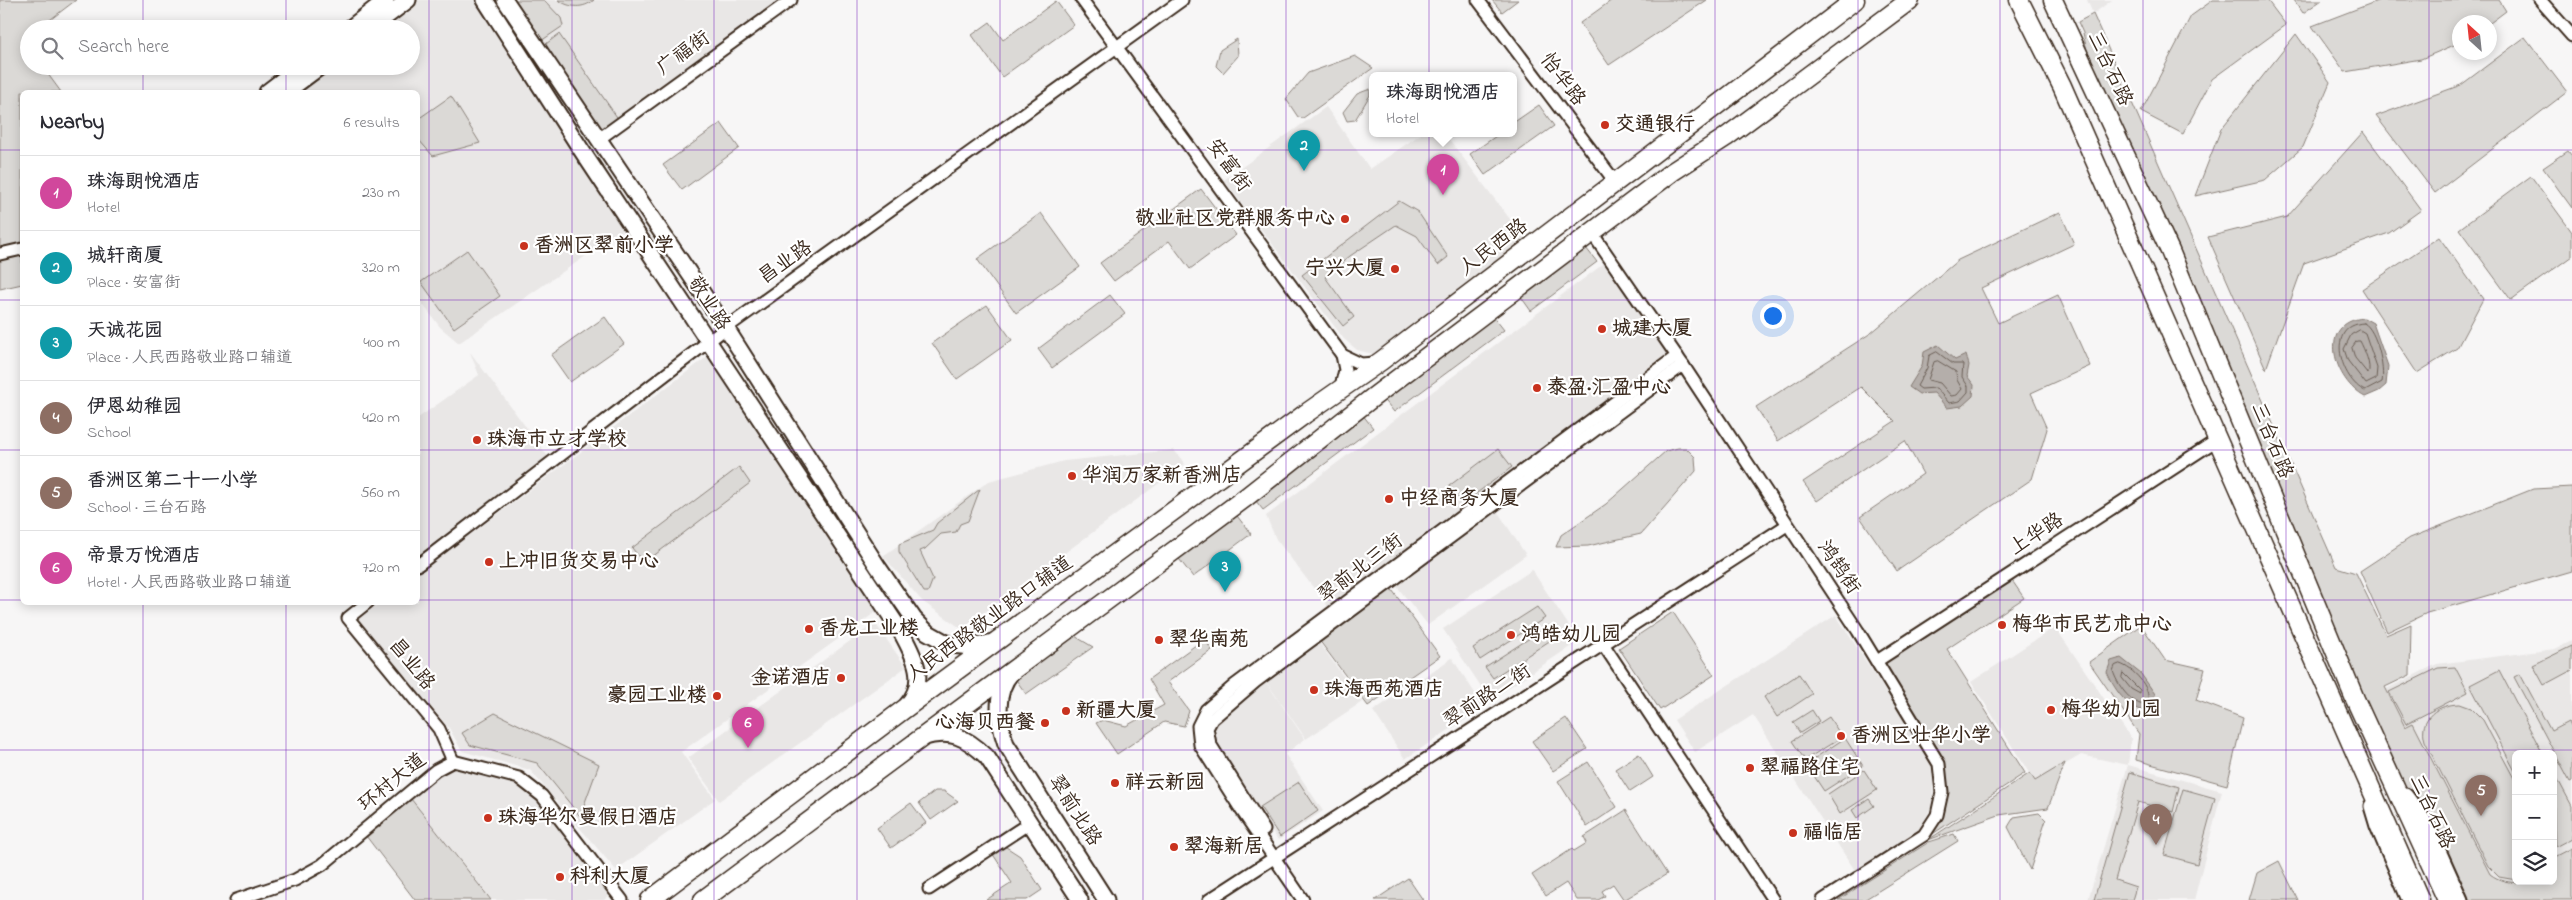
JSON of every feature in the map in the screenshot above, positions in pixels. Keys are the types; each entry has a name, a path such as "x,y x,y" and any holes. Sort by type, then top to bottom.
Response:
{"main road":[{"path":"360,20 386,0"},
{"path":"382,20 408,0"},
{"name":"敬业路","path":"485,0 900,630 918,667 919,680 913,699 903,710"},
{"name":"敬业路","path":"505,0 726,328 878,567 914,619 927,632 950,645 973,647 1000,639"},
{"name":"人民西路","path":"1357,378 1855,0"},
{"path":"703,900 1245,498 1372,398 1672,172 1705,151 1910,0"},
{"path":"2043,0 2154,259 2161,313"},
{"name":"三台石路","path":"2053,0 2170,251 2355,699 2447,900"},
{"path":"2024,1 2154,259 2190,300"},
{"path":"2024,1 2420,900"},
{"path":"270,90 289,75"},
{"path":"289,90 309,75"},
{"path":"1687,127 1705,151"},
{"name":"人民西路敬业路口辅道","path":"650,900 903,710 1357,378"},
{"name":"翠前北路","path":"1018,666 1004,683 1000,701 1001,730 1006,744 1106,900"},
{"name":"翠前北路","path":"920,738 933,734 953,734 968,741 987,757 1080,900"},
{"path":"2361,764 2378,826 2410,900"},
{"path":"2393,780 2426,824 2460,900"}],"street":[{"name":"广福街","path":"599,140 791,0"},
{"name":"安富街","path":"1082,0 1342,355"},
{"name":"昌业路","path":"420,563 726,328 1182,0"},
{"name":"怡华路","path":"1478,0 1616,183"},
{"path":"2540,0 2572,36"},
{"name":"鸿鹄街","path":"1592,233 1680,361 1877,662 1939,764 1942,792 1937,815 1924,835 1823,900"},
{"path":"0,254 20,249"},
{"path":"1342,355 1361,364 1381,361"},
{"path":"1340,390 1345,370 1342,355"},
{"name":"翠前北三街","path":"1303,900 1275,857 1268,837 1210,744 1207,728 1212,719 1265,674 1680,361"},
{"name":"上华路","path":"1877,662 2216,440"},
{"name":"翠前路二街","path":"1209,900 1787,525"},
{"name":"昌业路","path":"364,605 348,618 439,729 453,761"},
{"path":"1603,644 1773,900"},
{"name":"环村大道","path":"236,900 295,880 322,865 436,770 453,761 519,778 542,796 622,900"},
{"path":"929,889 1031,822"}],"shaded area":[{"path":"0,0 76,0 50,20 20,20 20,75 49,75 60,90 20,90 20,249 0,254"},
{"path":"409,0 484,0 631,225 459,343 440,327 420,301 420,90 289,90 309,75 420,75 420,20 383,20"},
{"path":"506,0 790,0 599,139"},
{"path":"514,0 544,0 561,18 563,26 541,41"},
{"path":"558,0 594,0 585,5 576,6 567,5"},
{"path":"1492,0 1518,0 1502,12"},
{"path":"1612,0 1707,0 1609,65 1580,23"},
{"path":"2087,0 2112,0 2093,14"},
{"path":"2213,0 2267,0 2286,25 2212,79 2183,134 2141,112 2191,16"},
{"path":"2294,0 2322,0 2303,13"},
{"path":"2380,0 2499,0 2506,11 2497,18 2497,15 2452,15 2452,46 2421,59 2345,72 2312,26"},
{"path":"1056,1 1074,25 1002,77 972,35 990,22 1003,40"},
{"path":"2093,14 2336,567 2356,573 2386,635 2411,624 2410,675 2385,687 2405,727 2413,723 2490,874 2504,881 2512,882 2512,885 2557,885 2557,856 2572,848 2572,900 2461,900 2393,780 2094,80 2083,33 2078,22"},
{"path":"559,34 619,120 599,133 542,47"},
{"path":"2296,34 2330,82 2303,147 2265,180 2195,196 2221,129"},
{"path":"2525,37 2567,92 2435,193 2376,116 2461,85 2494,60 2497,60 2497,58"},
{"path":"1237,39 1238,56 1223,73 1216,66 1220,50"},
{"path":"1355,56 1373,68 1303,118 1298,117 1286,99 1308,73"},
{"path":"1369,89 1369,97 1355,120 1347,121 1343,112 1357,94"},
{"path":"451,96 480,143 433,156 420,141 420,118"},
{"path":"1539,105 1554,126 1485,175 1470,154 1495,137 1517,137 1517,120"},
{"path":"1326,107 1370,169 1417,137 1447,137 1529,244 1377,355 1357,350 1344,339 1224,180"},
{"path":"721,123 739,148 682,190 663,165"},
{"path":"2363,132 2421,210 2389,233 2304,263 2266,369 2208,237 2287,217"},
{"path":"2568,151 2572,156 2572,208 2543,168"},
{"path":"2531,176 2572,232 2572,256 2511,300 2459,229"},
{"path":"1201,189 1236,235 1190,269 1169,241 1114,281 1100,263"},
{"path":"1399,201 1418,212 1448,257 1438,265 1417,236 1396,225 1350,256 1325,277 1354,317 1343,326 1302,275"},
{"path":"2060,212 2074,244 1981,288 1998,323 2058,295 2090,366 2031,393 2047,429 2032,479 1897,571 1860,517 1923,474 1905,441 1817,501 1803,482 1895,421 1861,387 1778,441 1756,407 1871,333 1958,260"},
{"path":"1041,213 1080,267 1016,313 977,259"},
{"path":"2439,237 2483,299 2457,348 2417,373 2362,289"},
{"path":"1586,248 1597,262 1531,311 1521,297"},
{"path":"467,250 500,296 454,328 421,282"},
{"path":"20,254 20,284 0,289 0,259"},
{"path":"1606,262 1671,355 1329,608 1276,539 1266,516"},
{"path":"1110,295 1125,314 1052,368 1038,349"},
{"path":"987,305 1012,340 957,379 932,343"},
{"path":"1493,316 1504,330 1394,412 1383,398"},
{"path":"605,317 624,344 570,382 551,355"},
{"name":"珠海市立才学校","path":"470,352 552,462 420,563 420,417 479,375"},
{"path":"707,357 880,609 681,752 715,799 616,870 530,770 462,751 449,728 357,620 377,605 420,605 420,572"},
{"path":"1362,414 1373,428 1263,510 1252,496"},
{"path":"1686,448 1695,457 1696,471 1641,534 1588,546 1556,547 1561,535 1606,504 1666,451"},
{"path":"1498,449 1512,467 1462,504 1449,486"},
{"path":"1174,450 1185,464 962,629 922,601 883,556 989,481 1064,461"},
{"path":"739,467 750,483 644,563 632,548"},
{"path":"2572,487 2572,571 2427,613 2387,632 2360,571 2410,538 2533,489"},
{"path":"980,489 968,521 960,524 956,532 941,534 925,549 920,551 933,579 928,592 924,592 899,552 899,544 933,530 937,523"},
{"path":"1496,509 1526,555 1428,625 1394,583"},
{"path":"1234,512 1251,534 1193,577 1176,555"},
{"name":"鸿皓幼儿园","path":"1532,570 1579,641 1490,700 1443,629"},
{"path":"2011,579 2024,598 1947,649 2025,773 1928,837 1946,789 1945,761 1884,663"},
{"path":"1390,587 1440,656 1368,706 1319,640"},
{"path":"1537,607 1545,618 1480,660 1473,648"},
{"path":"1673,612 1714,675 1660,710 1619,648"},
{"name":"香洲区壮华小学","path":"1836,615 1933,765 1933,804 1918,832 1856,872 1753,715 1695,752 1674,720"},
{"path":"875,623 906,667 719,801 688,758"},
{"path":"1550,625 1557,636 1493,678 1485,667"},
{"path":"2141,625 2165,660 2205,669 2196,700 2243,718 2227,785 2136,760 2139,734 2089,662"},
{"name":"梅华幼儿园","path":"2055,627 2131,738 2128,765 2081,755 2035,782 1971,682"},
{"path":"1073,635 1093,647 1026,694 1014,677"},
{"path":"1204,639 1212,650 1168,682 1189,711 1184,726 1164,722 1117,754 1096,723 1103,720 1126,726 1164,705 1149,679"},
{"name":"珠海西苑酒店","path":"1318,641 1362,702 1306,739 1265,680"},
{"path":"2572,641 2572,878 2557,883 2557,750 2512,750 2512,885 2549,885 2499,900 2382,691 2437,664 2555,649"},
{"path":"2572,646 2572,670 2544,685 2533,665"},
{"path":"1452,658 1484,707 1405,759 1373,711"},
{"path":"2455,667 2468,692 2406,724 2389,692 2438,668"},
{"path":"2499,670 2541,750 2512,750 2512,765 2470,685"},
{"path":"1799,674 1812,694 1777,717 1764,697"},
{"path":"2520,674 2551,731 2568,722 2572,729 2572,781 2570,782 2557,758 2557,750 2553,750 2514,677"},
{"path":"1266,682 1305,739 1285,754 1323,811 1278,840 1215,745 1215,728 1221,716"},
{"path":"2460,704 2471,708 2483,720 2512,774 2512,879 2499,877 2488,866 2425,741 2424,726 2427,719 2437,710"},
{"path":"1812,710 1819,721 1800,733 1793,722"},
{"path":"495,713 599,764 580,816 537,763 470,745 462,733"},
{"path":"1829,717 1842,737 1805,760 1792,741"},
{"path":"1566,718 1587,749 1553,771 1532,741"},
{"path":"1845,738 1863,766 1824,791 1806,764"},
{"path":"1639,754 1653,777 1630,792 1615,769"},
{"path":"1588,762 1617,807 1587,827 1558,781"},
{"path":"2065,763 2048,808 1999,815 1928,840 2030,773 2035,781"},
{"path":"455,765 518,781 541,800 612,893 604,900 492,900 411,799 439,774"},
{"path":"2128,765 2222,791 2194,900 2088,900"},
{"path":"1864,770 1877,790 1840,814 1828,794"},
{"path":"2130,772 2179,787 2173,812 2138,802 2115,880 2136,887 2132,900 2094,900"},
{"path":"2557,778 2572,806 2572,838 2557,846"},
{"path":"1299,782 1318,811 1280,837 1260,807"},
{"path":"2183,789 2215,798 2197,864 2164,855"},
{"path":"935,791 944,791 958,801 931,820 919,803"},
{"path":"411,799 491,900 415,900 366,836"},
{"path":"1869,799 1874,806 1857,818 1852,810"},
{"path":"911,803 926,823 891,848 877,828"},
{"path":"1626,810 1667,874 1624,900 1613,884 1602,891 1605,896 1598,900 1577,900 1566,883 1546,896 1532,875 1572,849 1574,851 1587,843 1584,837"},
{"path":"2039,813 2046,820 2030,870 2008,827 2014,817"},
{"path":"1954,834 1958,841 1864,900 1838,900 1929,842"},
{"path":"1003,845 1020,856 1042,890 1027,900 986,900 1012,883 992,853"},
{"path":"2279,861 2298,900 2249,900 2257,873"},
{"path":"1408,878 1423,900 1375,900"}],"water":[{"path":"2364,318 2373,323 2388,366 2386,385 2379,391 2365,397 2354,389 2345,378 2338,366 2335,353 2335,341 2340,330 2349,322"},
{"path":"1938,345 1955,360 1966,355 1969,365 1967,376 1974,385 1973,396 1962,406 1947,408 1934,393 1919,394 1909,387 1922,366 1924,352"},
{"path":"2121,658 2141,674 2155,694 2153,705 2145,711 2127,702 2117,690 2107,672 2111,661"}],"place":[{"name":"交通银行","path":"1605,125"},
{"name":"城轩商厦","path":"1304,171"},
{"name":"珠海朗悦酒店","path":"1443,195"},
{"name":"敬业社区党群服务中心","path":"1345,219"},
{"name":"香洲区翠前小学","path":"524,246"},
{"name":"宁兴大厦","path":"1395,269"},
{"name":"城建大厦","path":"1602,329"},
{"name":"泰盈·汇盈中心","path":"1537,388"},
{"name":"珠海市立才学校","path":"477,440"},
{"name":"华润万家新香洲店","path":"1072,476"},
{"name":"中经商务大厦","path":"1389,499"},
{"name":"上冲旧货交易中心","path":"489,562"},
{"name":"天诚花园","path":"1225,592"},
{"name":"梅华市民艺术中心","path":"2002,625"},
{"name":"香龙工业楼","path":"809,629"},
{"name":"鸿皓幼儿园","path":"1511,635"},
{"name":"翠华南苑","path":"1159,640"},
{"name":"金诺酒店","path":"841,678"},
{"name":"珠海西苑酒店","path":"1314,690"},
{"name":"豪园工业楼","path":"717,696"},
{"name":"梅华幼儿园","path":"2051,710"},
{"name":"新疆大厦","path":"1066,711"},
{"name":"心海贝西餐","path":"1045,723"},
{"name":"香洲区壮华小学","path":"1841,736"},
{"name":"帝景万悦酒店","path":"748,748"},
{"name":"翠福路住宅","path":"1750,768"},
{"name":"祥云新园","path":"1115,783"},
{"name":"香洲区第二十一小学","path":"2481,816"},
{"name":"珠海华尔曼假日酒店","path":"488,818"},
{"name":"福临居","path":"1793,833"},
{"name":"伊恩幼稚园","path":"2156,845"},
{"name":"翠海新居","path":"1174,847"},
{"name":"科利大厦","path":"560,877"}]}
